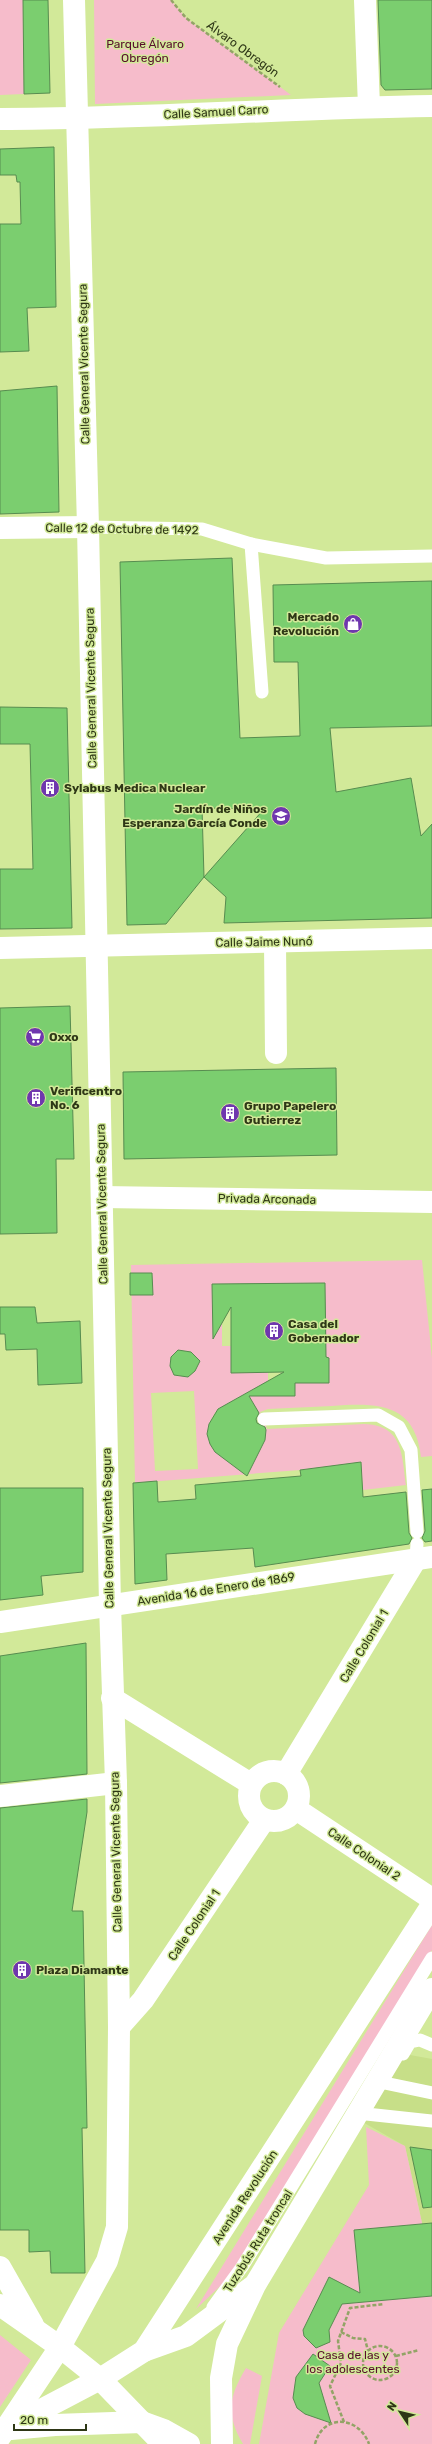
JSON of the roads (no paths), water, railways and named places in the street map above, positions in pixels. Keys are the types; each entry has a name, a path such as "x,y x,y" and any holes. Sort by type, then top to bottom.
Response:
{"street":[{"name":"Calle General Vicente Segura","path":"1,2433 60,2347 107,2262 117,2227 119,2027 116,1783 112,1698 79,119 74,0"},
{"path":"365,0 369,107"},
{"name":"Calle Samuel Carro","path":"0,119 79,119 309,108 432,106"},
{"name":"Calle 12 de Octubre de 1492","path":"0,528 88,527"},
{"name":"Calle Jaime Nunó","path":"0,948 96,947 432,938"},
{"path":"276,942 276,1053"},
{"name":"Privada Arconada","path":"102,1197 432,1202"},
{"name":"Avenida 16 de Enero de 1869","path":"0,1622 110,1605 420,1548"},
{"name":"Calle Colonial 1","path":"286,1774 420,1548"},
{"path":"112,1698 251,1784"},
{"path":"271,1771 286,1774 293,1779 299,1793 296,1809 282,1820 264,1820 251,1809 248,1800 251,1784 256,1777 271,1771"},
{"path":"0,1796 116,1783"},
{"name":"Calle Colonial 2","path":"296,1809 432,1899"},
{"name":"Calle Colonial 1","path":"119,2027 148,1993 264,1820"},
{"name":"Avenida Revolución","path":"1,2433 104,2383 144,2351 432,1904"},
{"path":"222,2444 220,2378 227,2344 255,2284 375,2081 432,1990"},
{"path":"0,2267 35,2329"},
{"path":"144,2351 186,2336 255,2284"},
{"path":"0,2305 60,2347 104,2383 163,2444"},
{"path":"1,2433 54,2425 142,2422 164,2430 189,2444"}],"lane":[{"name":"Calle 12 de Octubre de 1492","path":"88,527 202,529 251,544 326,558 432,556"},
{"path":"251,544 262,692"},
{"path":"264,1419 378,1415 399,1427 411,1450 420,1548"},
{"name":"Tuzobús Ruta troncal","path":"104,2383 186,2336 222,2297 242,2267 432,1958"},
{"path":"375,2081 394,2068 410,2042 420,2040 432,2045"},
{"path":"375,2081 432,2093"},
{"path":"357,2113 432,2121"}],"place":[{"name":"Mercado Revolución","path":"353,624"},
{"name":"Sylabus Medica Nuclear","path":"50,788"},
{"name":"Jardín de Niños Esperanza García Conde","path":"281,816"},
{"name":"Oxxo","path":"35,1037"},
{"name":"Verificentro No. 6","path":"36,1098"},
{"name":"Grupo Papelero Gutierrez","path":"230,1113"},
{"name":"Casa del Gobernador","path":"274,1331"},
{"name":"Plaza Diamante","path":"22,1970"}],"park label":[{"name":"Parque Álvaro Obregón","path":"145,51"},
{"name":"Casa de las y los adolescentes","path":"353,2362"}]}
